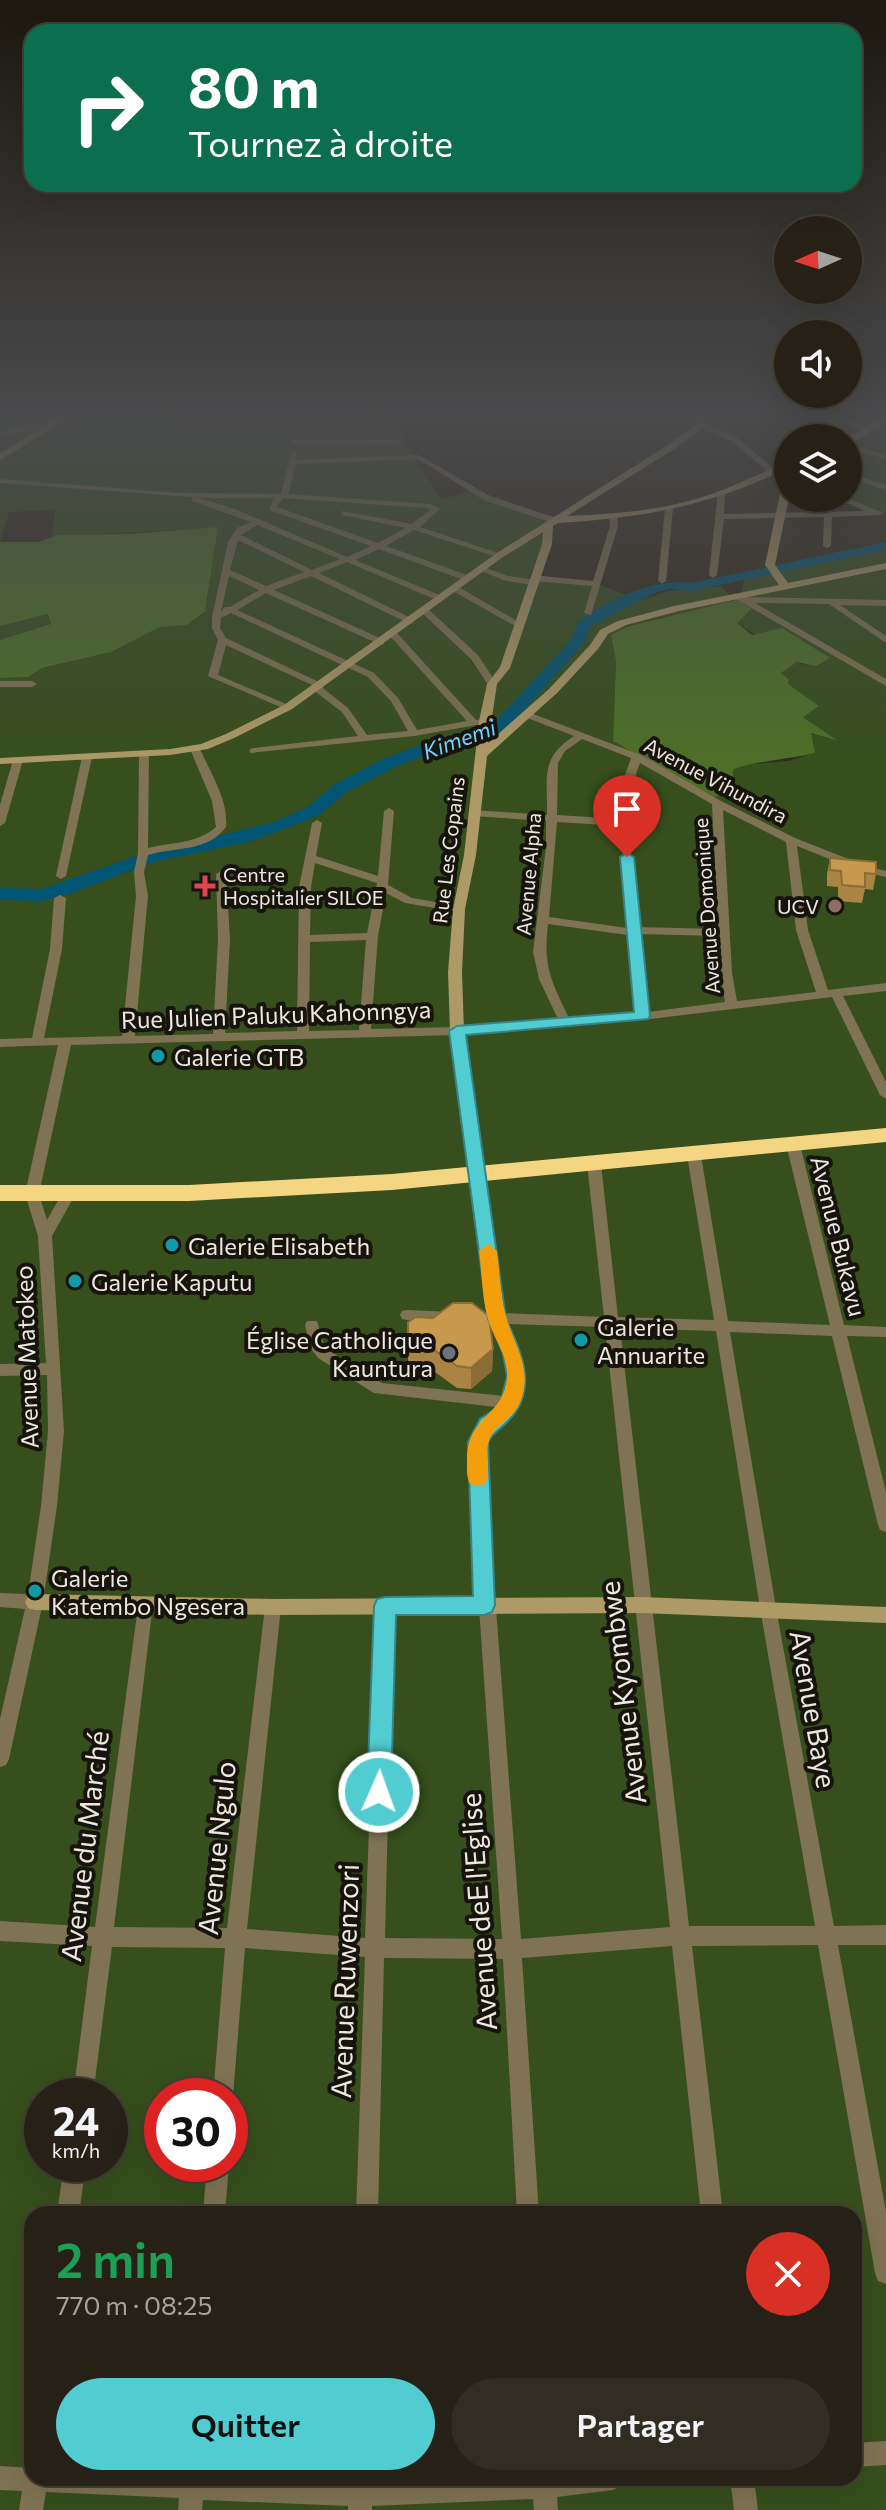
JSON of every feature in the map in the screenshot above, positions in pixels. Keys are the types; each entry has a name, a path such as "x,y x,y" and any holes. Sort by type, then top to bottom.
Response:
{"highway":[{"path":"0,1193 258,1190 478,1175 886,1135"}],"street":[{"path":"242,531 235,535 217,612 216,628 223,640 318,685 319,690 345,710 365,739"},
{"path":"279,531 439,598"},
{"path":"338,531 467,578"},
{"path":"217,612 232,610 267,589 405,531"},
{"path":"426,531 500,555"},
{"path":"0,761 195,749 230,736 288,707 537,531"},
{"path":"483,748 481,724 492,684 505,668 549,531"},
{"path":"588,613 613,531"},
{"path":"662,581 667,531"},
{"path":"713,575 719,531"},
{"path":"778,531 772,569 787,588"},
{"path":"827,531 827,546"},
{"path":"235,535 410,621"},
{"name":"Rue Les Copains","path":"478,1175 457,1031 455,972 459,909 470,855 483,748 528,715 594,647 604,632 640,618 886,566"},
{"path":"481,569 506,578 598,584"},
{"path":"226,571 381,642"},
{"path":"454,588 518,624"},
{"path":"741,598 886,603"},
{"path":"741,598 886,683"},
{"path":"832,603 886,640"},
{"path":"232,610 350,664 382,683 403,711 414,733"},
{"path":"424,610 475,657 492,684"},
{"path":"393,634 481,724"},
{"path":"223,640 213,676 288,707"},
{"path":"0,684 32,684"},
{"name":"Avenue Vihundira","path":"528,715 637,757 717,803 791,840 863,869 886,874"},
{"path":"254,751 481,724"},
{"name":"Avenue Alpha","path":"565,1022 539,952 552,819 553,763 561,749 580,736"},
{"path":"143,853 186,845 221,828 215,796 195,749"},
{"path":"128,1040 139,936 144,754"},
{"path":"61,876 87,757"},
{"path":"637,757 630,770 627,823 642,1016"},
{"path":"0,823 18,760"},
{"name":"Avenue Domonique","path":"717,803 724,933 732,1006"},
{"path":"365,1034 372,936 383,884 389,811"},
{"path":"473,813 627,823"},
{"path":"303,1036 305,887 317,823"},
{"path":"791,840 802,930 829,994 886,1095"},
{"path":"311,858 383,884 409,901 459,909"},
{"path":"219,1037 224,939 221,874"},
{"path":"37,1043 56,949 60,898"},
{"path":"542,920 633,931 724,933"},
{"path":"306,939 372,936"},
{"name":"Rue Julien Paluku Kahonngya","path":"0,1043 457,1031 642,1016 886,987"},
{"path":"32,1194 65,1042"},
{"name":"Avenue Bukavu","path":"793,1144 886,1525"},
{"name":"Avenue Baye","path":"694,1155 768,1608 886,2273"},
{"name":"Avenue Kyombwe","path":"594,1164 711,2206"},
{"path":"312,1325 317,1347 323,1354 379,1389 510,1403 517,1376 513,1353 482,1318 478,1175"},
{"path":"45,1236 69,1193"},
{"name":"Avenue Matokeo","path":"0,1759 35,1602 55,1446 54,1369 45,1236 32,1194"},
{"path":"407,1315 886,1332"},
{"path":"0,1370 54,1369"},
{"name":"Avenue deE l'Eglise","path":"510,1403 502,1415 487,1425 478,1442 484,1605 512,1949 528,2206"},
{"path":"0,1600 273,1607 642,1605 886,1615"},
{"name":"Avenue du Marché","path":"85,2078 145,1604"},
{"name":"Avenue Ruwenzori","path":"367,2206 385,1606"},
{"name":"Avenue Ngulo","path":"224,2078 236,1938 273,1607"},
{"path":"0,1931 103,1937 236,1938 375,1948 512,1949 682,1936 886,1935"},
{"path":"69,2206 72,2182"},
{"path":"215,2206 217,2182"},
{"path":"862,2454 886,2453"},
{"path":"0,2478 24,2479"},
{"path":"31,2510 35,2486"},
{"path":"114,2486 192,2492 361,2494 545,2492 574,2486"},
{"path":"743,2486 746,2510"}],"green space":[{"path":"53,531 153,531 52,536"},
{"path":"217,531 205,612 187,625 160,627 111,652 42,668 28,677 0,678 0,640 51,624 48,614 0,626 0,542 38,542 57,535"},
{"path":"218,531 545,531 528,579 599,585 642,600 668,591 721,586 734,600 630,626 611,635 616,661 613,741 725,792 735,789 733,770 740,765 788,761 814,753 810,733 837,741 802,716 819,706 787,684 781,673 797,662 808,666 736,623 744,579 886,550 886,2510 0,2510 0,678 28,677 42,668 111,652 160,627 187,625 205,613"},
{"path":"739,599 751,609 737,623 752,635 782,628 830,658 816,666 797,662 781,673 789,680 788,684 819,706 803,717 838,741 811,733 815,753 738,767 733,770 735,789 714,797 613,741 616,661 611,635 630,626"},
{"path":"49,614 51,625 0,640 0,624"}],"building":[{"path":"830,858 876,862 876,874 865,873 865,887 842,885 841,871 830,870"},
{"path":"453,1303 472,1303 489,1316 493,1349 471,1368 457,1366 434,1350 415,1350 408,1339 408,1322 416,1317 433,1318"}],"waterway":[{"name":"Kimemi","path":"0,894 42,895 149,858 246,837 277,827 312,812 341,788 391,762 446,742 469,739 498,729 578,641 584,624 652,589 669,585 691,587 886,546"}],"slow traffic":[{"path":"478,1478 478,1442 487,1425 502,1415 510,1403 517,1376 513,1353 497,1319 488,1251"}],"place":[{"name":"Centre Hospitalier SILOE","path":"205,886"},
{"name":"UCV","path":"835,906"},
{"name":"Galerie GTB","path":"158,1056"},
{"name":"Galerie Elisabeth","path":"172,1245"},
{"name":"Galerie Kaputu","path":"75,1281"},
{"name":"Galerie Annuarite","path":"581,1340"},
{"name":"Église Catholique Kauntura","path":"449,1353"},
{"name":"Galerie Katembo Ngesera","path":"35,1591"}],"route":[{"path":"379,1792 385,1606 484,1605 478,1442 487,1425 502,1415 510,1403 517,1376 513,1353 497,1319 457,1031 642,1016 627,857"}]}
